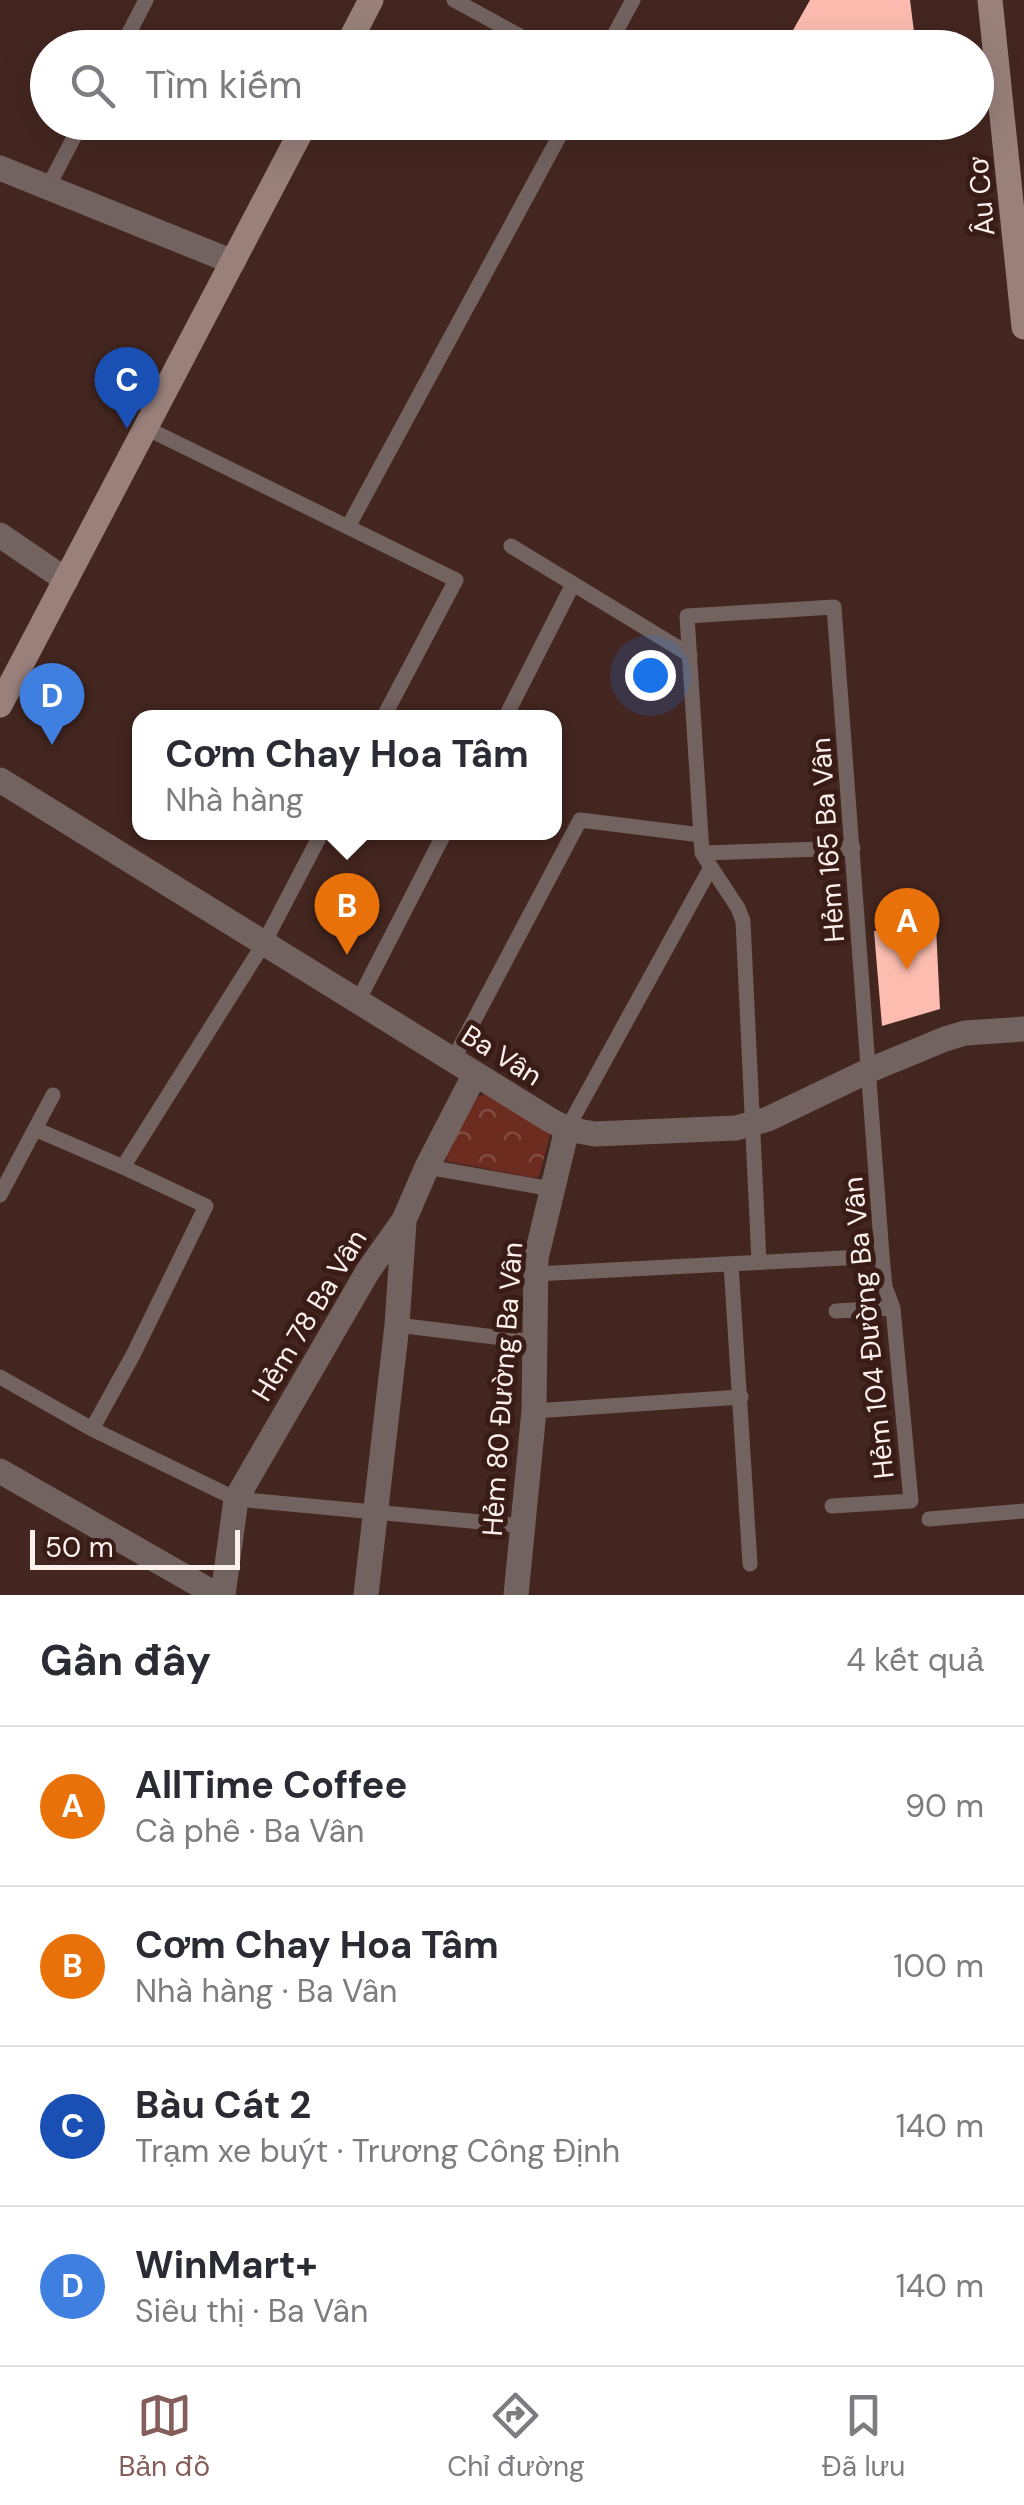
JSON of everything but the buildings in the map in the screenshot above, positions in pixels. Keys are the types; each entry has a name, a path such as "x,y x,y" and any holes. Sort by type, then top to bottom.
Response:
{"street":[{"path":"355,30 371,0"},
{"name":"Âu Cơ","path":"990,0 993,30"},
{"name":"Âu Cơ","path":"994,38 1024,327"},
{"path":"0,705 297,140"},
{"path":"0,168 233,262"},
{"path":"0,535 66,580"},
{"name":"Ba Vân","path":"0,780 567,1129 595,1134 726,1129 751,1124 928,1045 965,1033 1024,1029"},
{"name":"Hẻm 78 Ba Vân","path":"220,1595 236,1498 368,1270 404,1220 475,1074"},
{"name":"Hẻm 80 Đường Ba Vân","path":"516,1595 534,1411 536,1258 567,1129"},
{"path":"366,1595 397,1325 404,1220"},
{"path":"0,1471 220,1595"}],"lane":[{"path":"131,30 146,0"},
{"path":"454,0 509,30"},
{"path":"616,30 632,0"},
{"path":"48,187 73,140"},
{"path":"348,527 556,140"},
{"path":"146,428 456,580 387,710"},
{"path":"511,546 690,655 701,835 707,860 743,921 758,1262"},
{"path":"508,710 573,584"},
{"name":"Hẻm 165 Ba Vân","path":"690,655 687,616 834,606 870,1070"},
{"path":"453,1060 580,820 701,835"},
{"path":"124,1167 264,943 318,840"},
{"path":"358,1001 441,840"},
{"path":"707,860 853,848"},
{"path":"567,1129 707,860"},
{"name":"Hẻm 104 Đường Ba Vân","path":"832,1506 911,1501 893,1308 885,1287 882,1256 870,1070"},
{"path":"0,1195 53,1095"},
{"path":"35,1130 206,1206 92,1429"},
{"path":"427,1168 552,1189"},
{"path":"535,1274 882,1256"},
{"path":"732,1264 750,1564"},
{"path":"836,1312 893,1308"},
{"path":"397,1325 534,1342"},
{"path":"0,1377 92,1429 236,1498 524,1526"},
{"path":"534,1411 740,1397"},
{"path":"929,1519 1024,1511"}],"green space":[{"path":"487,1094 550,1135 539,1176 447,1161 447,1152 477,1097"}],"place":[{"name":"Bàu Cát 2","path":"127,429"},
{"name":"WinMart+","path":"52,745"},
{"name":"Cơm Chay Hoa Tâm","path":"347,955"},
{"name":"AllTime Coffee","path":"907,970"}]}
